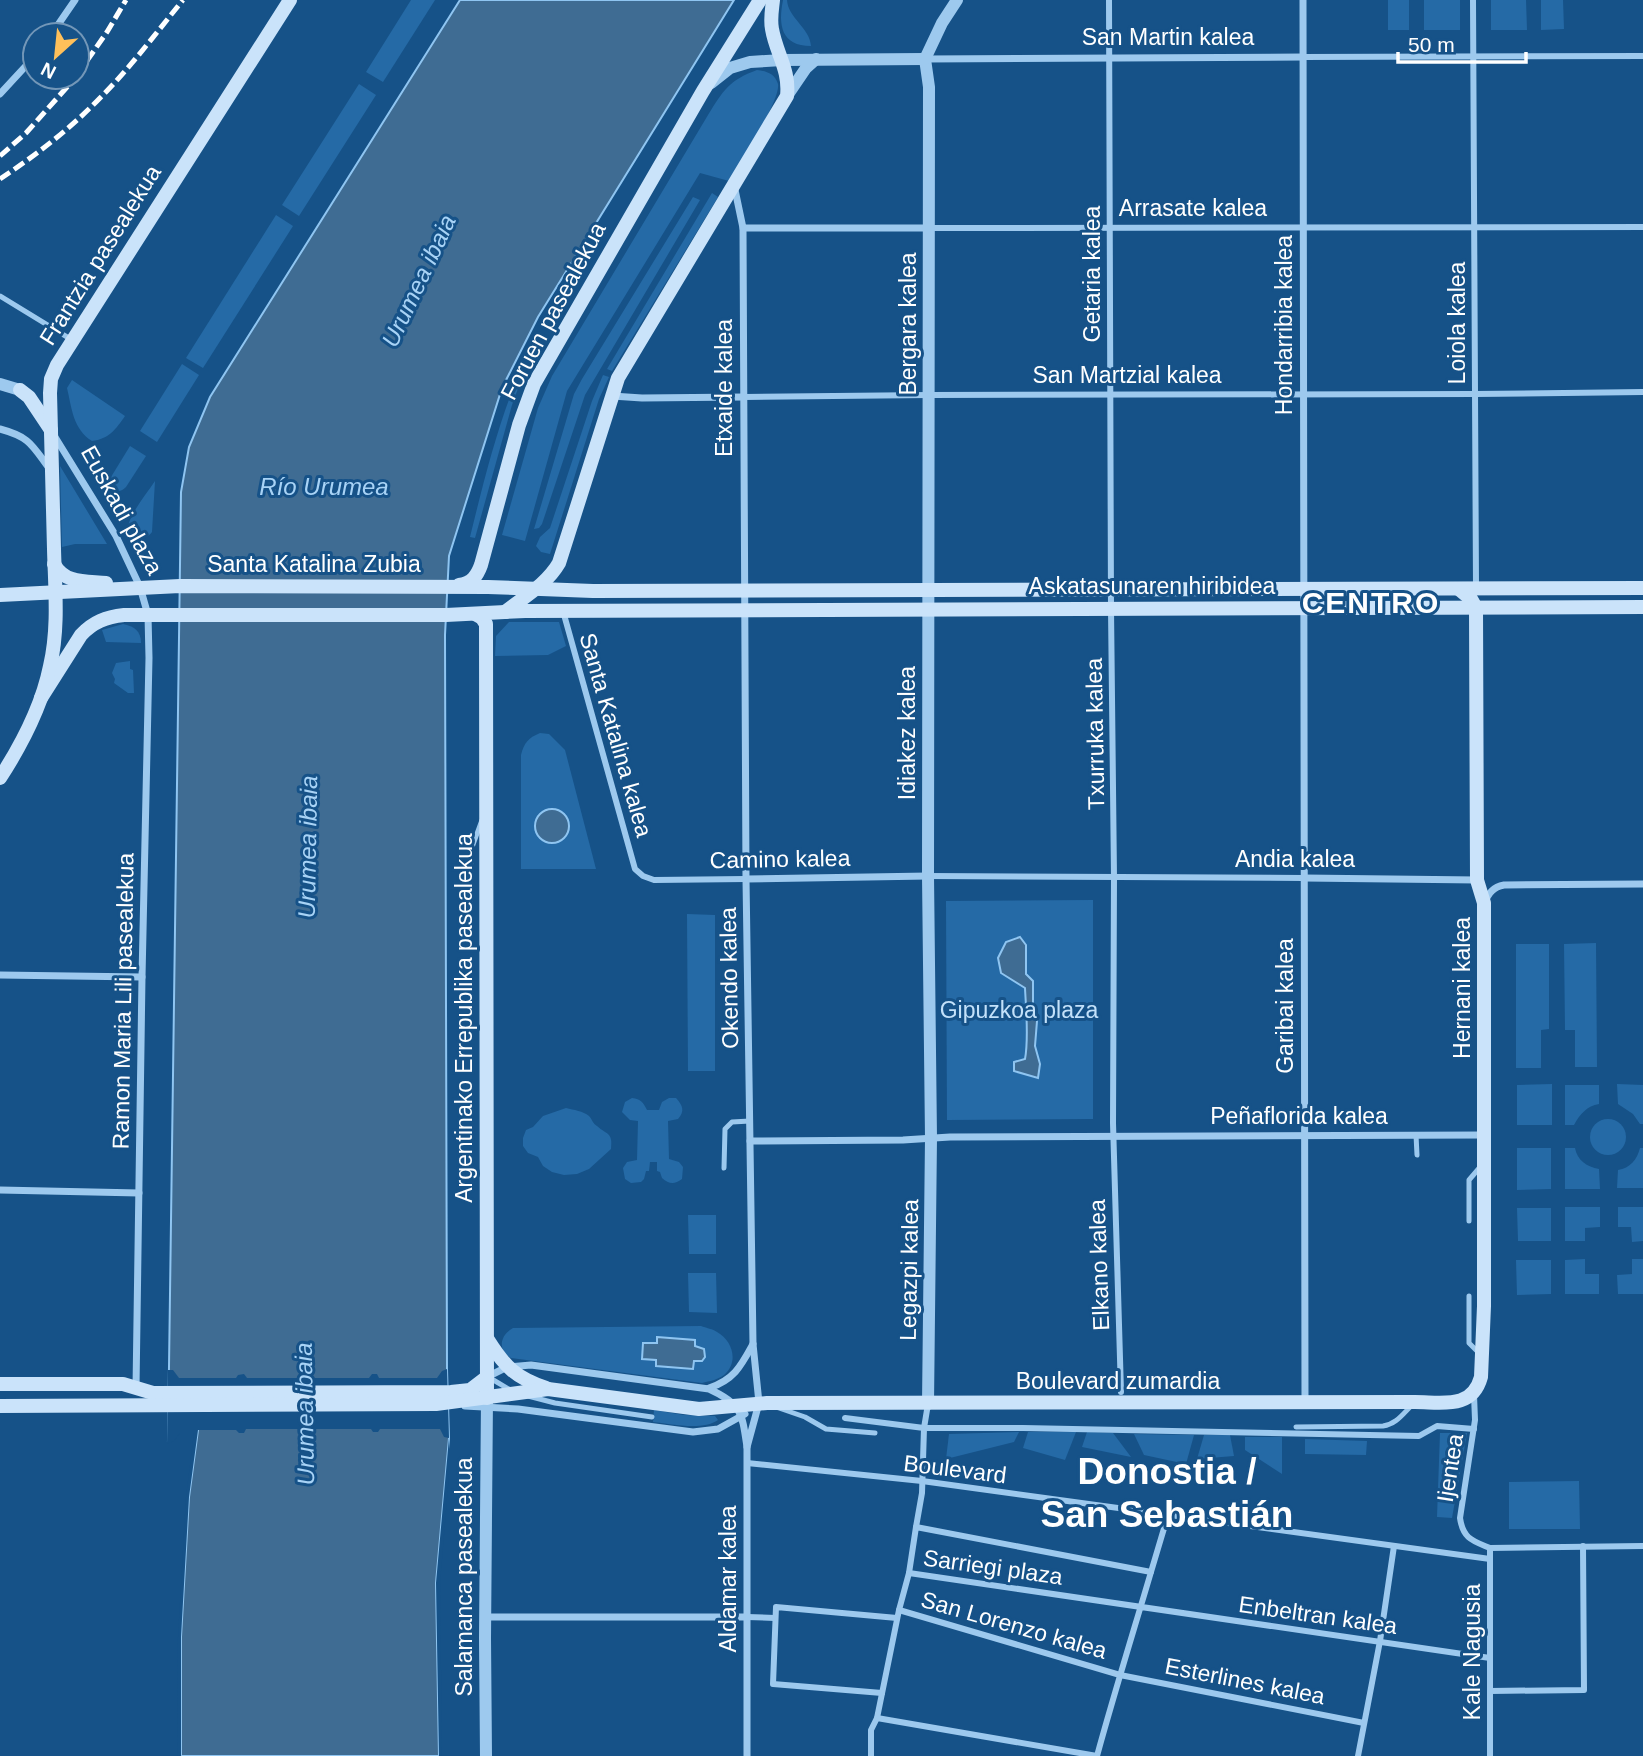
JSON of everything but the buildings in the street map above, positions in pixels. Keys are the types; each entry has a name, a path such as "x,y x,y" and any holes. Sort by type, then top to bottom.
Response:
{"main road":[{"name":"Frantzia pasealekua","path":"54,564 51,379 57,365 290,0"},
{"name":"Foruen pasealekua","path":"447,587 470,582 479,571 519,425 534,384 702,91 760,0"},
{"path":"486,638 491,626 550,576 562,558 618,378 787,96 786,73 772,31 773,0"},
{"path":"20,390 38,389 51,379"},
{"path":"20,390 29,397 51,430"},
{"path":"54,564 61,574 71,579 140,587"},
{"path":"0,778 19,748 41,698 50,669 54,648 54,564"},
{"path":"0,595 140,587"},
{"name":"Santa Katalina Zubia","path":"140,587 535,589"},
{"name":"Askatasunaren hiribidea","path":"535,589 744,591 1643,588"},
{"path":"1459,589 1471,599 1476,608"},
{"name":"Askatasunaren hiribidea","path":"148,615 1643,607"},
{"name":"Hernani kalea","path":"1474,1393 1481,1377 1482,1355 1485,1135 1484,903 1477,880 1476,608"},
{"path":"475,614 486,624 486,638"},
{"path":"41,698 88,628 114,616 148,615"},
{"name":"Argentinako Errepublika pasealekua","path":"486,638 487,1402"},
{"path":"488,1339 507,1367 521,1378 548,1389"},
{"path":"446,1401 470,1390 487,1377"},
{"path":"0,1384 123,1384 166,1399"},
{"path":"0,1406 166,1399 487,1402 548,1389"},
{"name":"Boulevard zumardia","path":"548,1389 699,1409 738,1410 763,1403 1457,1402 1474,1393"}],"street":[{"path":"61,21 75,0"},
{"path":"925,59 957,0"},
{"name":"Getaria kalea","path":"1109,0 1111,590"},
{"name":"Hondarribia kalea","path":"1303,0 1304,608"},
{"name":"Loiola kalea","path":"1473,0 1476,589"},
{"name":"San Martin kalea","path":"702,91 721,74 740,64 764,60 1643,56"},
{"path":"787,96 806,68 816,59"},
{"name":"Bergara kalea","path":"925,59 929,86 928,590"},
{"path":"0,94 21,71"},
{"name":"Etxaide kalea","path":"734,185 743,228 744,591"},
{"name":"Arrasate kalea","path":"743,228 1643,227"},
{"path":"0,384 20,390"},
{"name":"San Martzial kalea","path":"611,396 642,398 1643,392"},
{"path":"0,429 25,439 52,472"},
{"name":"Euskadi plaza","path":"51,430 116,536 140,587 148,615"},
{"name":"Idiakez kalea","path":"928,590 928,876"},
{"name":"Txurruka kalea","path":"1111,590 1114,877"},
{"path":"744,591 744,611"},
{"name":"Garibai kalea","path":"1304,608 1305,1403"},
{"name":"Santa Katalina kalea","path":"569,611 635,869"},
{"name":"Okendo kalea","path":"744,611 752,1344 763,1403"},
{"name":"Ramon Maria Lili pasealekua","path":"136,1388 148,615"},
{"name":"Camino kalea","path":"635,869 654,880 928,876"},
{"path":"750,1141 1113,1136 1114,877 928,876 931,1138"},
{"name":"Andia kalea","path":"1114,877 1477,880"},
{"path":"1484,903 1489,892 1504,885 1643,884"},
{"path":"0,975 142,978"},
{"name":"Peñaflorida kalea","path":"1113,1136 1485,1135"},
{"name":"Elkano kalea","path":"1113,1136 1121,1392"},
{"name":"Legazpi kalea","path":"929,1404 931,1138"},
{"path":"0,1190 139,1193"},
{"path":"709,1389 723,1384 732,1376 752,1344"},
{"path":"487,1377 507,1367 531,1365 709,1389 723,1395 738,1410 718,1429 693,1432 519,1409 487,1402"},
{"name":"Ijentea","path":"1474,1393 1474,1429 1460,1518 1462,1530 1470,1539 1490,1548"},
{"name":"Salamanca pasealekua","path":"486,1756 487,1402"},
{"path":"747,1447 763,1403"},
{"path":"916,1527 922,1493 925,1428 929,1404"},
{"name":"Aldamar kalea","path":"738,1410 747,1447 747,1756"},
{"name":"Boulevard","path":"845,1418 925,1428 1419,1436 1437,1426 1474,1429"},
{"name":"Boulevard","path":"747,1463 922,1481 1490,1559"},
{"path":"877,1718 1097,1756 1168,1515"},
{"name":"Sarriegi plaza","path":"1141,1606 909,1573 916,1527 1152,1572"},
{"path":"1358,1756 1380,1641 1394,1546"},
{"path":"1490,1691 1584,1690 1583,1546"},
{"path":"1490,1548 1643,1546"},
{"name":"Kale Nagusia","path":"1490,1548 1490,1756"},
{"path":"871,1756 871,1730 877,1718 909,1573"},
{"name":"Enbeltran kalea","path":"1141,1606 1490,1658"},
{"name":"San Lorenzo kalea","path":"775,1618 776,1607 898,1614 1120,1675"},
{"path":"485,1617 775,1618 773,1684 882,1693"},
{"name":"Esterlines kalea","path":"1120,1675 1364,1723"}],"lane":[{"path":"0,296 73,340"},
{"path":"470,906 471,850 486,811"},
{"path":"724,1168 725,1129 732,1122 750,1121"},
{"path":"1416,1135 1417,1155"},
{"path":"1469,1221 1469,1180 1484,1163"},
{"path":"1469,1296 1469,1343 1482,1355"},
{"path":"487,1377 517,1394 555,1403 652,1416"},
{"path":"1296,1427 1391,1425 1415,1402"},
{"path":"763,1403 805,1417 825,1429 875,1433"}],"green space":[{"path":"411,0 435,0 383,82 366,72"},
{"path":"783,0 787,0 811,46 793,42 784,32 781,18"},
{"path":"1388,0 1409,0 1409,30 1388,30"},
{"path":"1424,0 1460,0 1460,30 1424,30"},
{"path":"1491,0 1526,0 1527,30 1491,30"},
{"path":"1541,0 1563,0 1564,29 1541,30"},
{"path":"757,70 772,75 778,84 773,103 759,132 729,181 700,173 567,391 525,541 502,535 538,408 552,376 718,99 733,82"},
{"path":"359,84 376,95 299,216 282,205"},
{"path":"712,193 718,197 612,371 607,369"},
{"path":"693,197 700,200 585,395 542,524 534,529 574,394"},
{"path":"276,215 293,226 203,368 186,358"},
{"path":"182,364 199,375 157,442 140,431"},
{"path":"603,375 609,377 599,399 550,554 541,552 536,546 540,537 550,528"},
{"path":"72,380 125,416 108,436 92,441 81,431 74,418 67,388"},
{"path":"516,381 520,383 475,538 470,537 496,438"},
{"path":"130,446 146,456 126,487 120,491 113,490 109,482"},
{"path":"60,466 107,544 75,544 62,547"},
{"path":"155,481 152,532 138,539 131,535 128,526 138,505"},
{"path":"509,622 559,622 566,646 548,655 495,656 496,636"},
{"path":"123,624 136,630 141,643 106,642 102,630"},
{"path":"130,661 134,693 128,693 114,683 112,673 116,663"},
{"path":"540,733 549,734 565,750 596,869 521,869 521,755 527,741"},
{"name":"Gipuzkoa plaza","path":"1093,900 1093,1119 947,1120 946,901"},
{"path":"687,914 715,915 715,1071 688,1071"},
{"path":"1596,943 1597,1067 1575,1067 1575,1030 1565,1030 1564,944"},
{"path":"1516,944 1549,944 1549,1029 1541,1030 1541,1068 1516,1068"},
{"path":"1552,1084 1552,1125 1517,1125 1517,1085"},
{"path":"1617,1084 1643,1085 1643,1124 1618,1104"},
{"path":"1565,1085 1599,1085 1599,1104 1584,1111 1574,1125 1565,1125"},
{"path":"632,1098 641,1101 647,1110 659,1110 662,1102 669,1098 676,1098 680,1104 682,1111 678,1119 668,1121 669,1159 679,1162 683,1167 682,1179 679,1181 672,1183 662,1178 657,1171 657,1162 650,1162 649,1171 646,1171 641,1182 631,1183 625,1179 623,1168 627,1162 637,1160 638,1121 630,1120 622,1112 625,1102"},
{"path":"566,1108 589,1116 608,1134 611,1149 589,1169 564,1175 552,1172 543,1166 538,1157 528,1153 523,1146 523,1138 526,1130 533,1127 543,1116"},
{"path":"1608,1119 1621,1124 1626,1137 1621,1150 1608,1155 1595,1150 1590,1137 1595,1124"},
{"path":"1517,1148 1551,1148 1551,1189 1517,1190"},
{"path":"1565,1148 1575,1148 1583,1162 1599,1169 1600,1189 1565,1189"},
{"path":"1640,1148 1643,1148 1643,1188 1617,1188 1618,1170 1632,1163"},
{"path":"1565,1207 1600,1207 1600,1227 1585,1228 1585,1241 1565,1241"},
{"path":"1618,1207 1643,1207 1643,1241 1632,1242 1631,1227 1618,1227"},
{"path":"1517,1208 1551,1208 1551,1241 1518,1241"},
{"path":"688,1215 716,1215 716,1254 689,1254"},
{"path":"1585,1259 1585,1274 1599,1274 1599,1294 1565,1294 1565,1260"},
{"path":"1632,1259 1643,1259 1643,1294 1618,1294 1617,1275 1632,1274"},
{"path":"1516,1260 1551,1260 1551,1294 1517,1295"},
{"path":"688,1273 716,1273 717,1313 689,1312"},
{"path":"701,1326 723,1336 730,1346 733,1358 724,1375 702,1383 511,1358 502,1347 503,1338 513,1328"},
{"path":"654,1410 715,1416 718,1420 696,1426 653,1422"},
{"path":"1019,1432 1014,1442 946,1459 949,1434"},
{"path":"1028,1432 1076,1432 1065,1460 1023,1448"},
{"path":"1087,1432 1113,1433 1131,1457 1082,1447"},
{"path":"1440,1433 1467,1433 1452,1518 1437,1517"},
{"path":"1134,1434 1194,1435 1186,1464 1144,1455"},
{"path":"1204,1435 1230,1435 1234,1456 1197,1459"},
{"path":"1245,1437 1282,1437 1282,1474 1245,1450"},
{"path":"1305,1439 1367,1441 1366,1455 1305,1454"},
{"path":"1579,1481 1580,1529 1509,1529 1509,1482"}],"water":[{"name":"Río Urumea","path":"460,0 734,0 538,317 502,388 449,556 445,635 449,1438 436,1583 439,1756 181,1756 181,1637 189,1497 198,1430 177,1430 168,1440 181,492 189,447 210,397"},
{"path":"552,809 564,814 569,826 564,838 552,843 540,838 535,826 540,814"},
{"path":"1020,937 1026,945 1026,974 1033,981 1033,1007 1037,1021 1035,1046 1040,1064 1038,1078 1014,1071 1014,1062 1025,1059 1025,988 1001,973 998,958 1006,942"},
{"path":"657,1337 695,1340 695,1346 704,1349 705,1357 702,1361 694,1361 693,1369 656,1366 656,1360 642,1359 643,1343 657,1343"}],"pier":[{"path":"447,1369 449,1438 444,1437 440,1429 380,1429 373,1432 371,1429 246,1429 244,1433 236,1430 198,1430 189,1497 181,1637 181,1756 177,1756 178,1637 186,1497 194,1433 180,1433 174,1441 167,1444 168,1370 173,1370 179,1378 236,1378 244,1374 247,1378 305,1378 311,1375 313,1378 369,1378 372,1374 377,1374 379,1378 437,1378"},
{"path":"449,1438 449,1474 440,1583 442,1756 439,1756 436,1583"}],"railway":[{"path":"91,55 126,0"},
{"path":"0,179 27,161 89,109 122,75 183,0"},
{"path":"0,156 26,133 64,91"}],"district":[{"name":"CENTRO","path":"1371,603"},
{"name":"Donostia / San Sebastián","path":"1167,1492"}],"water label":[{"name":"Urumea ibaia","path":"419,281"},
{"name":"Urumea ibaia","path":"308,847"},
{"name":"Urumea ibaia","path":"305,1414"}]}
